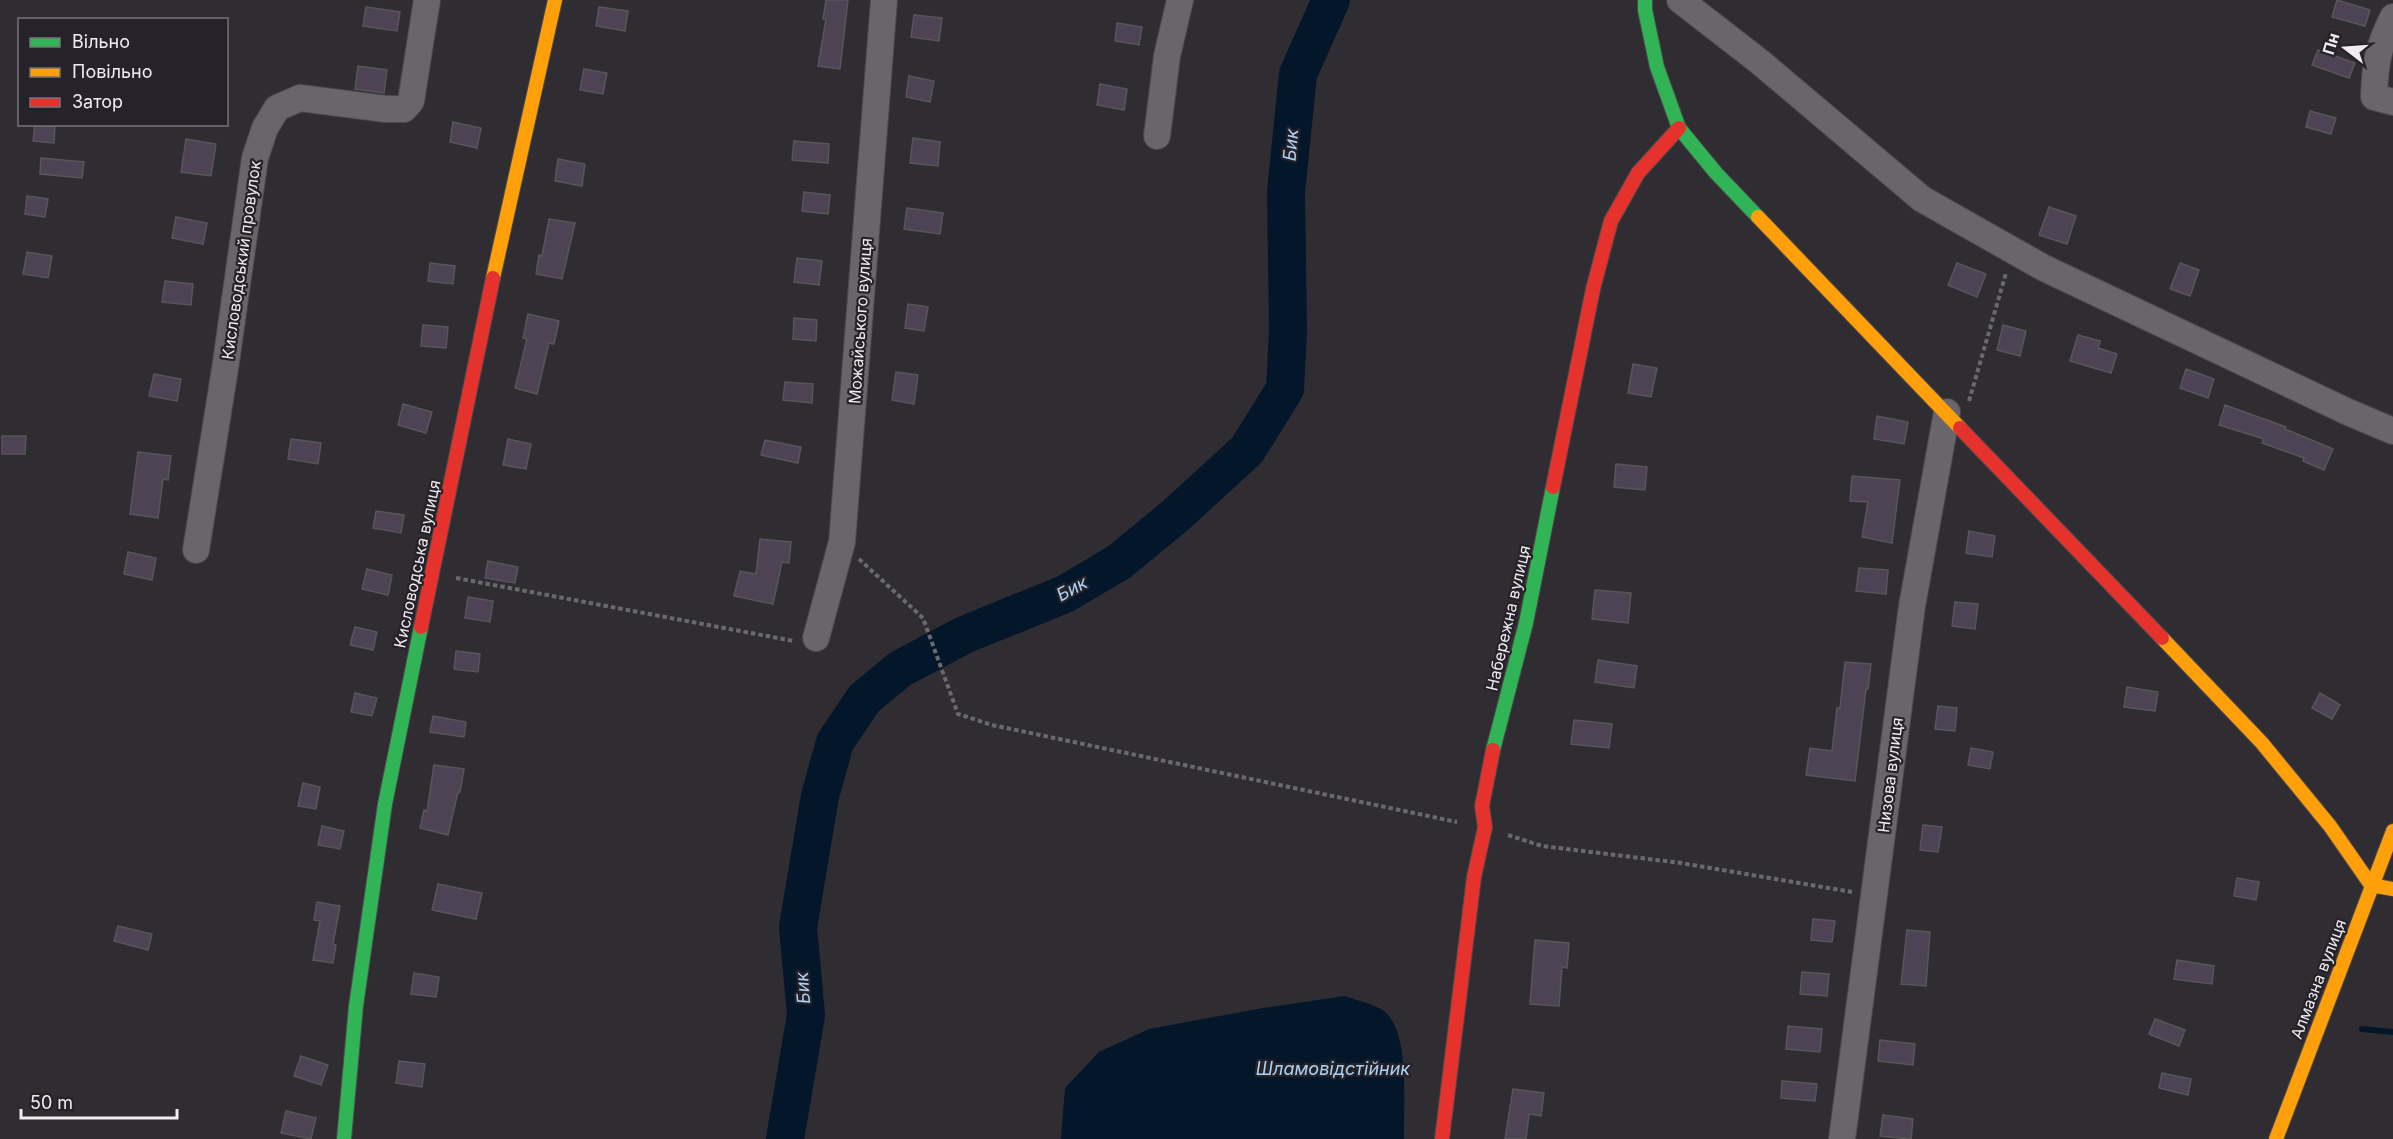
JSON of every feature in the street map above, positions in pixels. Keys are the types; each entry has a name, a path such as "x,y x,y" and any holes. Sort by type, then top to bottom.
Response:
{"street":[{"name":"Кисловодський провулок","path":"196,550 255,158 265,128 277,108 300,98 386,109 404,109 411,101 428,0"},
{"name":"Кисловодська вулиця","path":"344,1139 356,1006 385,804 486,311 555,0"},
{"name":"Можайського вулиця","path":"816,638 842,542 884,0"},
{"path":"1157,136 1167,56 1180,0"},
{"path":"1645,0 1645,10 1658,67 1679,128 1716,173 2262,743 2330,826 2371,885 2393,889"},
{"path":"1680,0 1760,62 1922,199 2013,250 2097,293 2393,431"},
{"path":"2393,17 2380,42 2375,68 2374,97 2393,102"},
{"name":"Набережна вулиця","path":"1442,1139 1474,877 1485,827 1482,806 1493,750 1526,623 1593,289 1611,221 1638,173 1679,128"},
{"name":"Низова вулиця","path":"1842,1139 1912,606 1954,420"},
{"name":"Алмазна вулиця","path":"2276,1139 2393,831"}],"path":[{"path":"1954,420 2013,250"},
{"path":"842,542 923,618 958,714 992,725 1485,827 1542,846 1681,863 1874,896"},
{"path":"432,574 794,641 816,638"}],"water":[{"name":"Шламовідстійник","path":"1345,996 1381,1009 1393,1021 1402,1052 1404,1071 1404,1139 1061,1139 1065,1088 1099,1052 1149,1029"}],"building":[{"path":"826,0 848,0 840,69 818,66 826,19 823,19"},
{"path":"2337,0 2370,10 2365,26 2332,17"},
{"path":"366,7 400,12 397,31 363,26"},
{"path":"599,7 628,11 625,31 596,26"},
{"path":"914,15 942,18 939,41 911,37"},
{"path":"1117,23 1142,27 1139,45 1115,41"},
{"path":"2318,50 2355,63 2349,78 2312,65"},
{"path":"358,66 387,70 384,93 355,89"},
{"path":"584,69 607,73 603,94 580,90"},
{"path":"909,76 934,81 930,102 906,97"},
{"path":"1100,84 1127,89 1124,110 1097,105"},
{"path":"2310,111 2336,118 2331,134 2306,127"},
{"path":"453,122 481,128 477,148 450,142"},
{"path":"35,126 55,126 54,143 33,141"},
{"path":"913,138 940,142 938,166 910,163"},
{"path":"186,139 216,144 211,176 181,172"},
{"path":"794,141 829,144 828,163 792,160"},
{"path":"41,158 84,162 82,178 40,174"},
{"path":"558,159 585,164 582,186 555,181"},
{"path":"804,192 830,195 828,214 802,211"},
{"path":"27,196 48,199 45,217 25,214"},
{"path":"2049,207 2076,216 2067,244 2039,235"},
{"path":"907,208 943,213 940,234 904,229"},
{"path":"176,217 207,223 203,244 172,238"},
{"path":"549,219 575,223 562,279 536,274"},
{"path":"27,252 52,256 48,278 23,274"},
{"path":"797,258 822,261 819,285 794,282"},
{"path":"430,263 455,266 453,284 428,281"},
{"path":"1957,263 1986,274 1977,297 1948,285"},
{"path":"2180,263 2199,270 2190,296 2170,289"},
{"path":"165,281 193,284 191,305 162,302"},
{"path":"908,304 928,307 924,331 905,328"},
{"path":"528,314 559,321 554,344 549,343 537,394 515,388 527,339 523,338"},
{"path":"794,318 817,320 816,341 793,339"},
{"path":"423,325 448,327 446,348 421,346"},
{"path":"2003,325 2026,331 2020,356 1997,350"},
{"path":"2078,335 2100,341 2098,348 2117,354 2111,373 2070,361"},
{"path":"1633,364 1657,368 1651,397 1628,393"},
{"path":"2186,369 2214,379 2208,398 2180,388"},
{"path":"896,372 918,375 914,404 892,400"},
{"path":"154,374 181,379 177,401 149,396"},
{"path":"785,382 813,384 812,403 783,400"},
{"path":"403,404 432,412 426,433 398,425"},
{"path":"2225,405 2286,427 2285,429 2333,449 2324,470 2303,461 2304,458 2262,443 2264,439 2219,425"},
{"path":"1877,416 1908,422 1904,444 1874,439"},
{"path":"2,436 26,436 25,454 2,454"},
{"path":"291,439 321,443 318,464 288,459"},
{"path":"508,439 531,444 526,469 503,465"},
{"path":"765,440 801,447 798,463 761,455"},
{"path":"138,452 171,456 168,480 163,479 158,518 130,514"},
{"path":"1616,464 1647,467 1645,490 1614,487"},
{"path":"1852,476 1900,480 1892,543 1862,537 1868,502 1850,501"},
{"path":"376,511 404,515 401,533 373,528"},
{"path":"1969,531 1995,536 1992,557 1966,553"},
{"path":"760,539 791,542 789,563 782,562 773,604 734,596 740,571 756,574"},
{"path":"128,552 156,558 152,580 124,574"},
{"path":"488,561 518,567 515,583 485,578"},
{"path":"1859,568 1888,570 1886,594 1856,591"},
{"path":"367,569 392,575 388,595 362,589"},
{"path":"1595,590 1631,593 1628,623 1592,619"},
{"path":"468,597 493,601 490,622 465,618"},
{"path":"1955,602 1978,604 1975,629 1952,626"},
{"path":"355,627 377,632 373,650 350,645"},
{"path":"456,651 480,654 478,672 454,669"},
{"path":"1598,660 1637,666 1634,688 1595,682"},
{"path":"1845,662 1871,664 1855,781 1806,775 1810,748 1832,751"},
{"path":"2127,687 2158,692 2155,711 2124,707"},
{"path":"355,693 377,698 372,716 351,712"},
{"path":"2320,693 2340,705 2332,719 2312,708"},
{"path":"1938,706 1957,708 1955,731 1935,729"},
{"path":"433,716 466,722 464,737 430,732"},
{"path":"1574,720 1612,724 1609,748 1571,744"},
{"path":"1971,748 1993,752 1990,769 1968,765"},
{"path":"434,765 464,769 448,835 420,828 424,810 427,811"},
{"path":"303,783 320,787 316,809 298,806"},
{"path":"1923,825 1942,827 1938,852 1920,850"},
{"path":"322,826 344,831 340,849 318,845"},
{"path":"2237,878 2259,882 2256,900 2234,896"},
{"path":"438,884 482,893 476,919 432,910"},
{"path":"317,902 340,906 333,944 336,945 333,963 313,960 320,921 314,920"},
{"path":"1813,919 1835,921 1832,942 1811,940"},
{"path":"118,926 152,934 148,950 114,941"},
{"path":"1907,930 1930,932 1926,986 1901,984"},
{"path":"1535,940 1569,943 1567,968 1562,967 1559,1006 1530,1004"},
{"path":"2177,960 2214,966 2212,984 2174,979"},
{"path":"1802,972 1829,974 1827,996 1800,994"},
{"path":"414,973 439,977 436,997 411,994"},
{"path":"2155,1019 2185,1030 2179,1046 2149,1034"},
{"path":"1788,1026 1822,1029 1820,1052 1786,1049"},
{"path":"1880,1040 1915,1044 1913,1065 1878,1061"},
{"path":"301,1056 328,1065 321,1085 294,1076"},
{"path":"399,1061 425,1064 422,1087 396,1083"},
{"path":"2162,1073 2191,1079 2188,1095 2159,1088"},
{"path":"1782,1081 1817,1084 1815,1101 1781,1098"},
{"path":"1513,1089 1544,1093 1541,1116 1529,1114 1526,1139 1505,1139"},
{"path":"286,1111 316,1118 311,1139 281,1133"},
{"path":"1883,1115 1913,1119 1911,1139 1880,1136"}],"waterway":[{"name":"Бик","path":"785,1139 806,1015 798,927 820,796 835,742 864,699 900,669 964,635 1065,594 1119,562 1175,516 1247,450 1285,389 1288,331 1286,192 1298,74 1331,0"},
{"path":"2362,1029 2393,1032"}],"traffic: fast":[{"path":"1645,0 1657,67 1679,128 1716,173 1758,217"},
{"path":"1493,750 1526,623 1553,487"},
{"path":"344,1139 356,1006 385,804 421,627"}],"traffic: slow":[{"path":"493,278 555,0"},
{"path":"1758,217 1960,428"},
{"path":"2162,638 2262,743 2330,826 2371,885 2393,889"},
{"path":"2276,1139 2393,831"}],"traffic: jam":[{"path":"1553,487 1593,289 1611,221 1638,173 1679,128"},
{"path":"421,627 493,278"},
{"path":"1960,428 2162,638"},
{"path":"1442,1139 1474,877 1485,827 1482,806 1493,750"}]}
